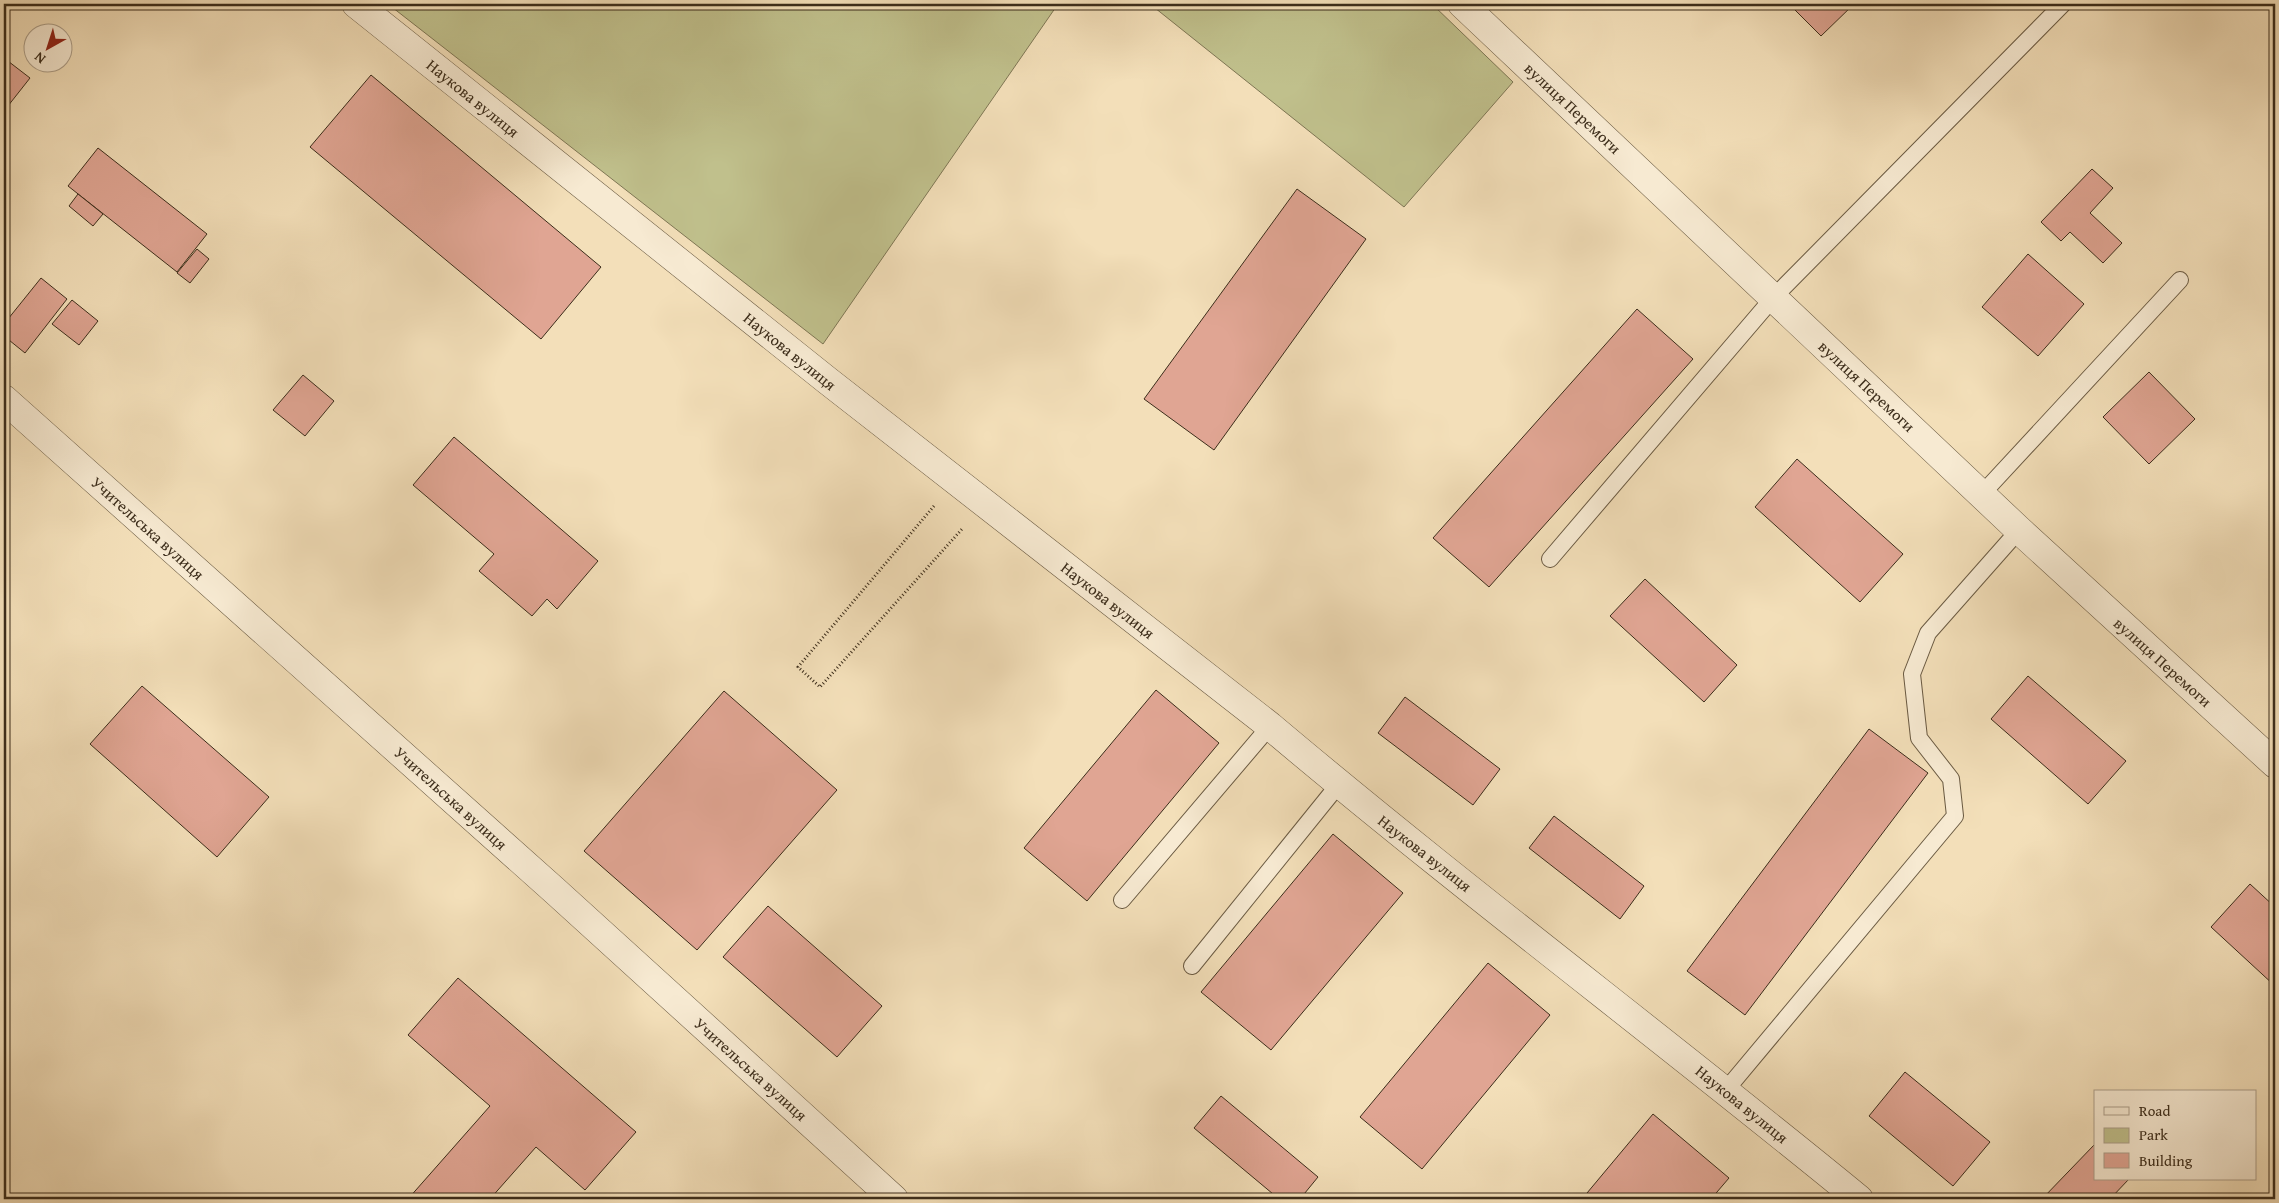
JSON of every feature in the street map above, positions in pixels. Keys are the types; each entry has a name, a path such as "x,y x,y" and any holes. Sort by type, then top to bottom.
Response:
{"street":[{"name":"Наукова вулиця","path":"356,4 955,481 1270,726 1339,784 1726,1090 1859,1199"},
{"name":"вулиця Перемоги","path":"1462,4 1981,495 2275,764"},
{"name":"Учительська вулиця","path":"4,399 546,883 894,1199"}],"lane":[{"path":"1550,559 1773,298 2064,4"},
{"path":"1981,495 2180,280"},
{"path":"1726,1090 1955,816 1951,778 1919,738 1912,674 1928,633 2019,530"},
{"path":"1122,900 1270,726"},
{"path":"1192,966 1339,784"}],"path":[{"path":"955,481 798,667 820,687 985,504"}],"green space":[{"path":"388,4 1058,4 823,344"},
{"path":"1150,4 1432,4 1513,82 1404,207"}],"building":[{"path":"1789,4 1854,4 1821,36"},
{"path":"4,58 30,78 4,111"},
{"path":"371,75 601,267 541,339 310,147"},
{"path":"98,148 207,234 177,272 68,186"},
{"path":"2092,169 2113,188 2090,213 2122,243 2103,263 2070,232 2061,241 2041,222"},
{"path":"1297,189 1366,239 1214,450 1144,399"},
{"path":"78,194 103,214 93,226 69,206"},
{"path":"197,249 209,259 190,283 177,273"},
{"path":"2028,254 2084,304 2038,356 1982,307"},
{"path":"41,278 67,299 25,353 4,336 4,324"},
{"path":"72,300 98,321 79,345 52,324"},
{"path":"1637,309 1693,359 1489,587 1433,538"},
{"path":"2149,372 2195,419 2149,464 2103,417"},
{"path":"303,375 334,401 305,436 273,410"},
{"path":"454,437 598,561 557,609 547,599 532,616 479,571 494,554 413,485"},
{"path":"1797,459 1903,554 1860,602 1755,507"},
{"path":"1645,579 1737,665 1704,702 1610,616"},
{"path":"2028,676 2126,761 2088,804 1991,719"},
{"path":"142,686 269,797 217,857 90,744"},
{"path":"1156,690 1219,743 1087,901 1024,848"},
{"path":"724,691 837,790 697,950 584,851"},
{"path":"1405,697 1500,769 1473,805 1378,733"},
{"path":"1869,729 1928,773 1745,1015 1687,971"},
{"path":"1554,816 1644,886 1620,919 1529,848"},
{"path":"1333,834 1403,893 1271,1050 1201,992"},
{"path":"2250,884 2275,907 2275,986 2211,927"},
{"path":"768,906 882,1006 837,1057 723,957"},
{"path":"1488,963 1550,1015 1422,1169 1360,1117"},
{"path":"458,978 636,1132 585,1190 536,1147 490,1199 408,1199 490,1106 408,1035"},
{"path":"1905,1072 1990,1142 1953,1186 1869,1116"},
{"path":"1221,1096 1318,1177 1300,1199 1279,1199 1194,1128"},
{"path":"1653,1114 1729,1178 1711,1199 1582,1199"},
{"path":"2094,1145 2094,1180 2128,1180 2110,1199 2042,1199"}]}
